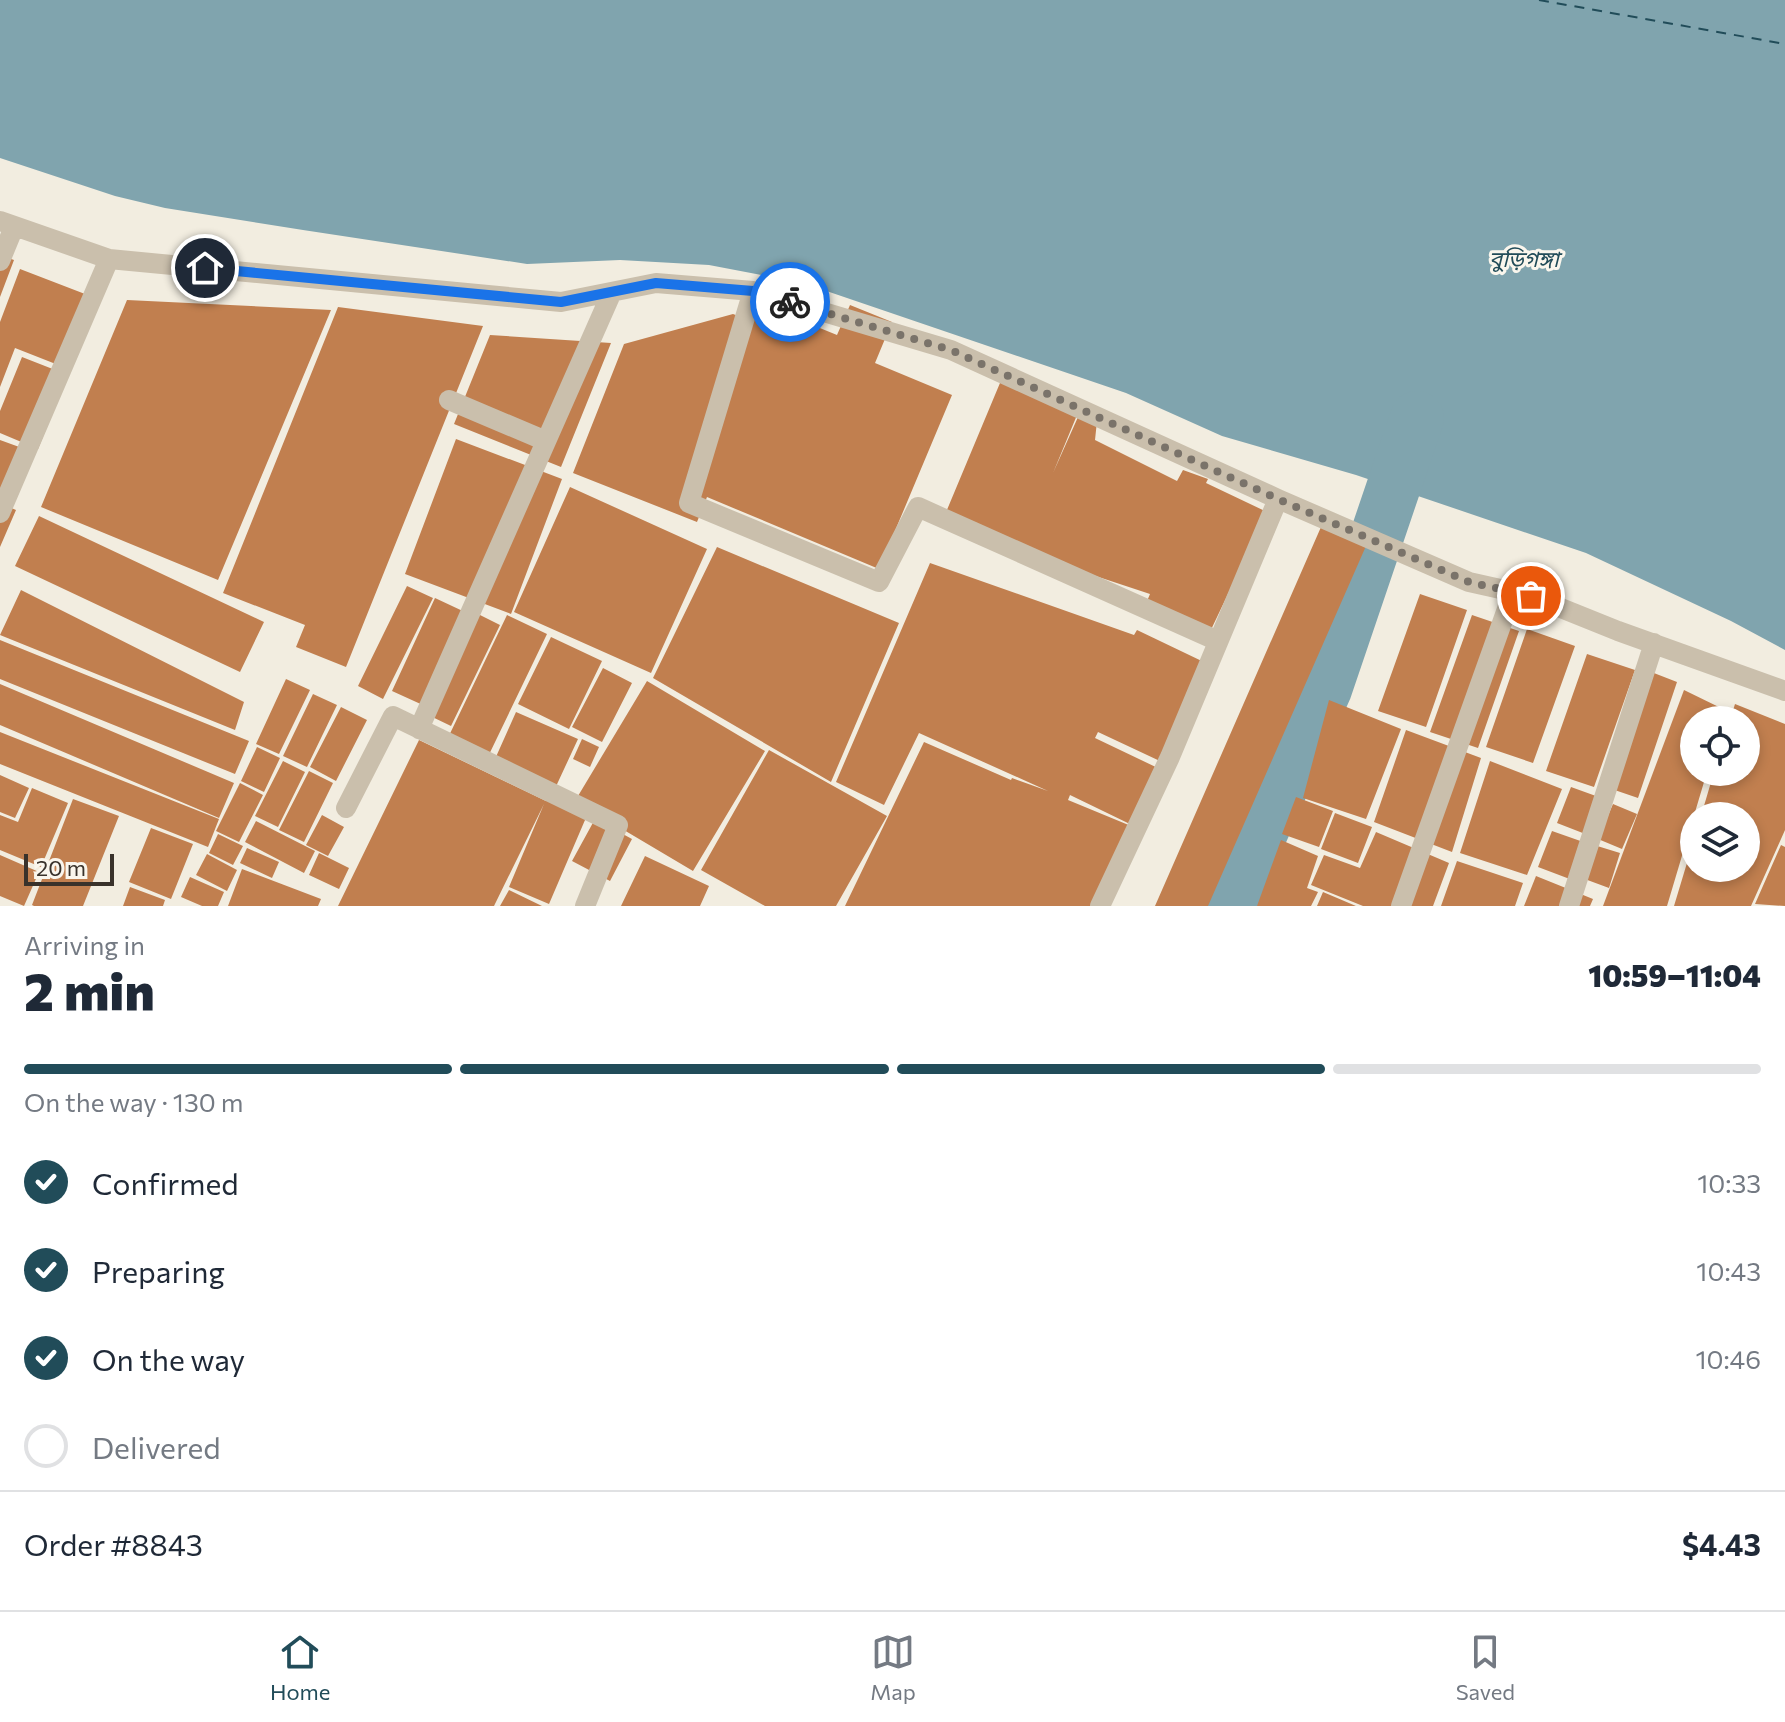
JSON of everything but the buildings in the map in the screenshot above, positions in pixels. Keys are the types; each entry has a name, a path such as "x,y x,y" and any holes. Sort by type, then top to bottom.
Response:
{"street":[{"path":"0,261 7,224 109,259 561,302 656,283 753,291 951,350 1469,582 1513,592 1785,691"},
{"path":"0,513 109,259"},
{"path":"753,291 689,503 879,582 918,507 1218,641"},
{"path":"419,729 612,292"},
{"path":"449,400 546,441"},
{"path":"1100,906 1170,757 1278,499"},
{"path":"1401,906 1513,592"},
{"path":"1569,906 1654,643"},
{"path":"346,808 393,716 618,825 585,906"}],"water":[{"name":"বুড়িগঙ্গা","path":"0,0 1785,0 1785,650 1731,621 1586,553 1356,475 1222,436 1126,393 803,283 709,265 620,260 527,264 303,230 165,208 115,196 0,158"}],"waterway":[{"path":"1228,906 1325,689 1417,418"}],"ferry route":[{"path":"1539,0 1785,44"}],"way so far":[{"path":"790,302 951,350 1469,582 1531,596"}],"route":[{"path":"205,268 561,302 656,283 753,291 790,302"}]}
